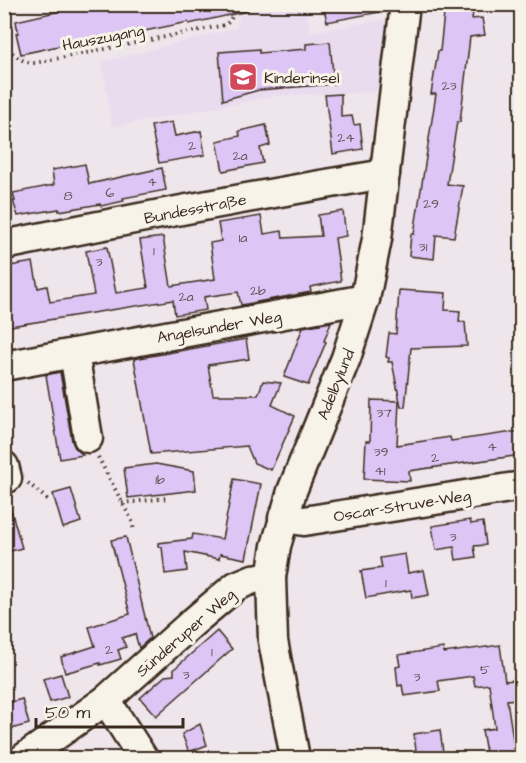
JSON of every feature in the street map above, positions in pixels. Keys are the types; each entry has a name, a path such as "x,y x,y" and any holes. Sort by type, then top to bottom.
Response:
{"street":[{"name":"Adelbylund","path":"295,759 273,641 271,577 276,546 292,490 346,358 365,299 377,239 386,174 405,4"},
{"name":"Bundesstraße","path":"4,245 265,194 386,174"},
{"name":"Angelsunder Weg","path":"4,366 365,299"},
{"path":"74,353 88,438"},
{"name":"Oscar-Struve-Weg","path":"283,518 304,520 522,486"},
{"name":"Sünderuper Weg","path":"24,759 106,700 236,586 253,579 271,577"},
{"path":"106,700 143,759"}],"path":[{"path":"4,22 10,4"},
{"name":"Hauszugang","path":"4,44 20,59 28,63 35,63 225,25 230,22 234,4"},
{"path":"88,438 132,520 134,531"},
{"path":"122,503 168,498"}],"shaded area":[{"name":"Kinderinsel","path":"239,5 305,5 311,32 386,19 380,92 276,96 112,127 102,62 236,28"}],"building":[{"path":"91,4 247,4 248,11 101,40 101,37 21,54 16,21"},
{"path":"323,4 379,4 380,12 327,22"},
{"path":"445,4 474,7 472,19 482,18 485,35 470,37 460,122 457,122 447,184 463,186 454,237 436,235 434,259 409,256 436,94 431,94 438,51 440,51"},
{"path":"330,42 334,84 259,90 223,100 219,52 259,49 259,53 306,49 306,44"},
{"path":"341,94 341,117 352,116 354,125 360,124 363,149 333,154 325,95"},
{"path":"172,122 175,136 201,131 205,155 159,163 151,126"},
{"path":"266,125 270,145 260,148 263,163 223,171 217,141 240,136 239,131"},
{"path":"85,164 89,184 162,168 166,190 123,198 124,201 101,206 100,204 18,216 13,193 54,185 52,170"},
{"path":"343,211 346,236 335,238 341,281 310,287 311,292 241,305 238,292 204,297 206,310 175,315 173,300 4,327 4,267 33,262 38,288 47,286 50,302 94,295 86,251 107,247 116,293 148,288 140,240 163,237 171,286 215,279 210,243 221,241 218,223 261,216 264,234 282,231 283,238 321,236 318,215"},
{"path":"399,290 446,293 445,310 460,311 459,322 465,322 467,346 411,348 405,407 401,407 392,362 388,362 389,358 386,357 389,333 396,334"},
{"path":"331,322 324,341 326,342 308,385 284,377 303,327"},
{"path":"246,339 249,359 208,365 213,395 258,395 263,381 281,383 272,405 295,416 271,470 254,463 247,446 151,454 134,359"},
{"path":"60,372 72,441 75,448 83,455 60,459 46,375"},
{"path":"371,400 399,401 397,445 450,437 451,441 520,431 522,453 409,471 410,481 364,479 366,441 370,441"},
{"path":"156,464 194,471 196,490 128,498 124,468"},
{"path":"234,479 261,484 246,559 220,554 219,559 185,552 187,571 165,574 162,547 158,546 158,543 192,539 193,534 222,539"},
{"path":"71,489 81,522 63,528 53,494"},
{"path":"9,503 22,548 4,553 4,504"},
{"path":"470,520 471,524 483,522 486,545 474,546 476,557 456,560 454,547 436,550 432,526"},
{"path":"126,537 150,638 139,648 135,634 122,638 126,647 118,650 121,659 65,673 61,657 95,646 89,627 130,614 111,540"},
{"path":"405,554 408,573 424,570 429,595 412,598 411,590 366,598 361,571 382,568 380,558"},
{"path":"217,631 232,649 156,716 140,698 165,676 174,675 174,669"},
{"path":"500,645 505,681 514,680 517,699 507,700 516,759 487,759 482,730 495,728 489,684 475,686 473,676 438,681 440,691 404,696 402,685 398,686 396,667 400,666 398,655 443,648 444,653"},
{"path":"61,674 68,697 50,702 43,679"},
{"path":"22,699 29,724 4,731 4,704"},
{"path":"200,724 207,745 189,752 182,734"},
{"path":"440,730 444,759 417,759 414,734"}],"place":[{"name":"Kinderinsel","path":"243,77"}]}
